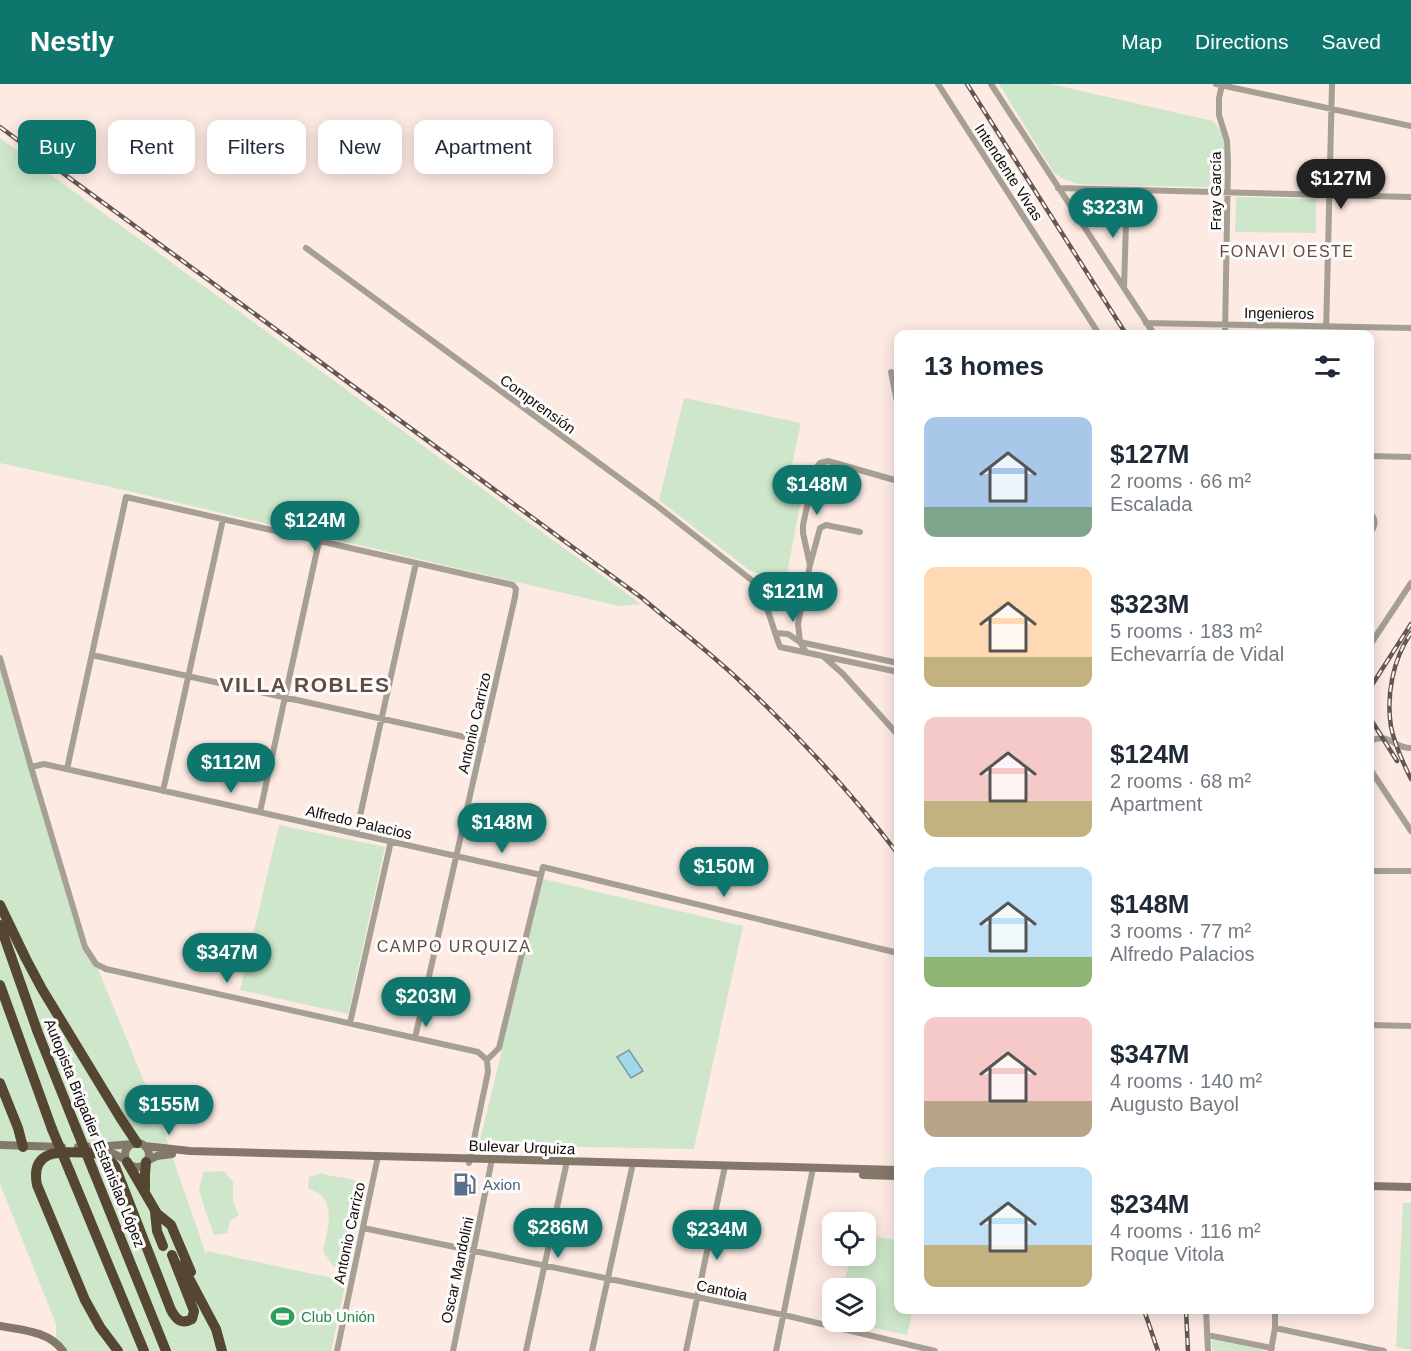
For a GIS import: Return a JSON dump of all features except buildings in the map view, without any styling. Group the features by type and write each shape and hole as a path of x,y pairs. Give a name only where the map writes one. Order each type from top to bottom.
{"highway":[{"path":"0,905 42,989 138,1144"},
{"name":"Autopista Brigadier Estanislao López","path":"0,925 38,1033 166,1351"},
{"path":"0,985 52,1129 144,1351"},
{"path":"0,1083 23,1147"},
{"path":"118,1351 100,1327 85,1300 37,1185 35,1173 37,1165 44,1157 52,1153 95,1153 109,1158 115,1166 171,1310 177,1319 183,1322 192,1319 194,1311 170,1249 166,1227 155,1212 127,1161"},
{"path":"146,1195 144,1184 147,1162"},
{"path":"155,1212 171,1225 202,1300"},
{"path":"170,1249 182,1264 202,1300 216,1329 222,1351"}],"main road":[{"name":"Bulevar Urquiza","path":"0,1145 96,1147 138,1144 190,1151 813,1171 894,1176"},
{"path":"138,1144 149,1153 147,1162 142,1166 131,1166 125,1152 129,1146 138,1144"},
{"name":"Bulevar Urquiza","path":"96,1147 127,1161"},
{"name":"Bulevar Urquiza","path":"147,1162 157,1156 168,1154 377,1158"},
{"name":"Bulevar Urquiza","path":"813,1171 894,1170"},
{"path":"1374,1188 1411,1189"},
{"path":"0,1326 38,1334 56,1342 63,1351"}],"street":[{"name":"Intendente Vivas","path":"938,84 1096,330"},
{"path":"991,84 1151,330"},
{"path":"1326,330 1332,84"},
{"path":"1219,85 1229,85 1411,126"},
{"name":"Fray García","path":"1219,85 1219,115 1227,141 1228,163 1225,330"},
{"path":"1058,188 1411,197"},
{"path":"1124,290 1127,190"},
{"name":"Comprensión","path":"306,248 656,505 754,582 765,589 803,601"},
{"name":"Ingenieros","path":"1146,322 1411,328"},
{"path":"891,372 894,387"},
{"path":"1374,456 1411,457"},
{"path":"810,566 803,525 815,470 820,463 828,461 894,480"},
{"path":"67,769 126,497 416,563 356,834"},
{"path":"163,791 223,519"},
{"path":"806,652 800,642 798,624 820,528 826,525 860,532"},
{"path":"260,812 319,541"},
{"name":"Antonio Carrizo","path":"416,563 513,585 516,589 416,1038"},
{"name":"Comprensión","path":"754,582 763,595 775,633"},
{"path":"1374,639 1411,583"},
{"path":"894,662 800,642 788,634 775,633 780,647 894,671"},
{"path":"92,655 483,741"},
{"path":"822,655 843,674 894,731"},
{"path":"0,658 85,946 96,964 106,969 478,1052 487,1060 488,1072 470,1161"},
{"path":"1374,740 1382,738 1404,748 1411,748"},
{"name":"Alfredo Palacios","path":"31,767 44,764 541,875"},
{"path":"1374,775 1411,831"},
{"path":"350,1023 391,841"},
{"path":"487,1060 499,1048 543,867 894,952"},
{"path":"1374,871 1411,872"},
{"path":"1374,1025 1411,1026"},
{"name":"Antonio Carrizo","path":"337,1351 377,1158"},
{"name":"Oscar Mandolini","path":"453,1351 492,1162"},
{"path":"526,1351 567,1164"},
{"path":"592,1351 632,1166"},
{"path":"686,1351 724,1168"},
{"path":"777,1351 813,1171"},
{"name":"Cantoia","path":"363,1228 784,1315 935,1351"},
{"path":"1206,1314 1208,1351"},
{"path":"1207,1335 1271,1349 1275,1314"},
{"path":"1275,1328 1384,1351"}],"green space":[{"path":"999,84 1051,84 1213,121 1220,130 1225,152 1225,168 1221,186 1077,184 1062,178 1054,173"},
{"path":"0,138 18,151 18,174 50,174 641,604 619,606 0,463"},
{"path":"1236,197 1316,199 1316,233 1235,232"},
{"path":"684,398 801,423 791,469 806,473 785,584 749,570 659,500"},
{"path":"0,658 85,946 96,964 159,1118 208,1260 206,1251 346,1281 331,1351 63,1351 56,1342 56,1324 0,1184"},
{"path":"279,825 385,847 348,1014 240,990"},
{"path":"543,879 743,926 694,1149 479,1145"},
{"path":"224,1171 233,1182 233,1202 239,1215 230,1221 227,1233 214,1235 199,1190 203,1172"},
{"path":"321,1173 360,1183 362,1193 351,1211 354,1226 346,1247 345,1269 333,1266 323,1251 328,1224 327,1205 323,1197 308,1188 309,1177"},
{"path":"1403,1203 1411,1203 1411,1350 1396,1347"},
{"path":"876,1236 894,1240 894,1314 912,1314 907,1335 876,1328 876,1278 846,1278 848,1266 876,1266"},
{"path":"1211,1341 1264,1351 1213,1351"}],"water":[{"path":"629,1050 643,1071 631,1078 617,1057"}],"railway":[{"path":"967,84 1123,330"},
{"path":"0,127 642,598 704,649 761,701 823,764 894,849"},
{"path":"1374,682 1411,624"},
{"path":"1411,633 1395,666 1389,702 1391,727 1411,779"},
{"path":"1374,724 1397,761"},
{"path":"1145,1314 1158,1351"},
{"path":"1186,1314 1188,1351"}],"place":[{"name":"Axion","path":"465,1184"},
{"name":"Club Unión","path":"283,1316"}],"district":[{"name":"FONAVI OESTE","path":"1287,251"},
{"name":"VILLA ROBLES","path":"305,684"},
{"name":"CAMPO URQUIZA","path":"454,946"}]}
